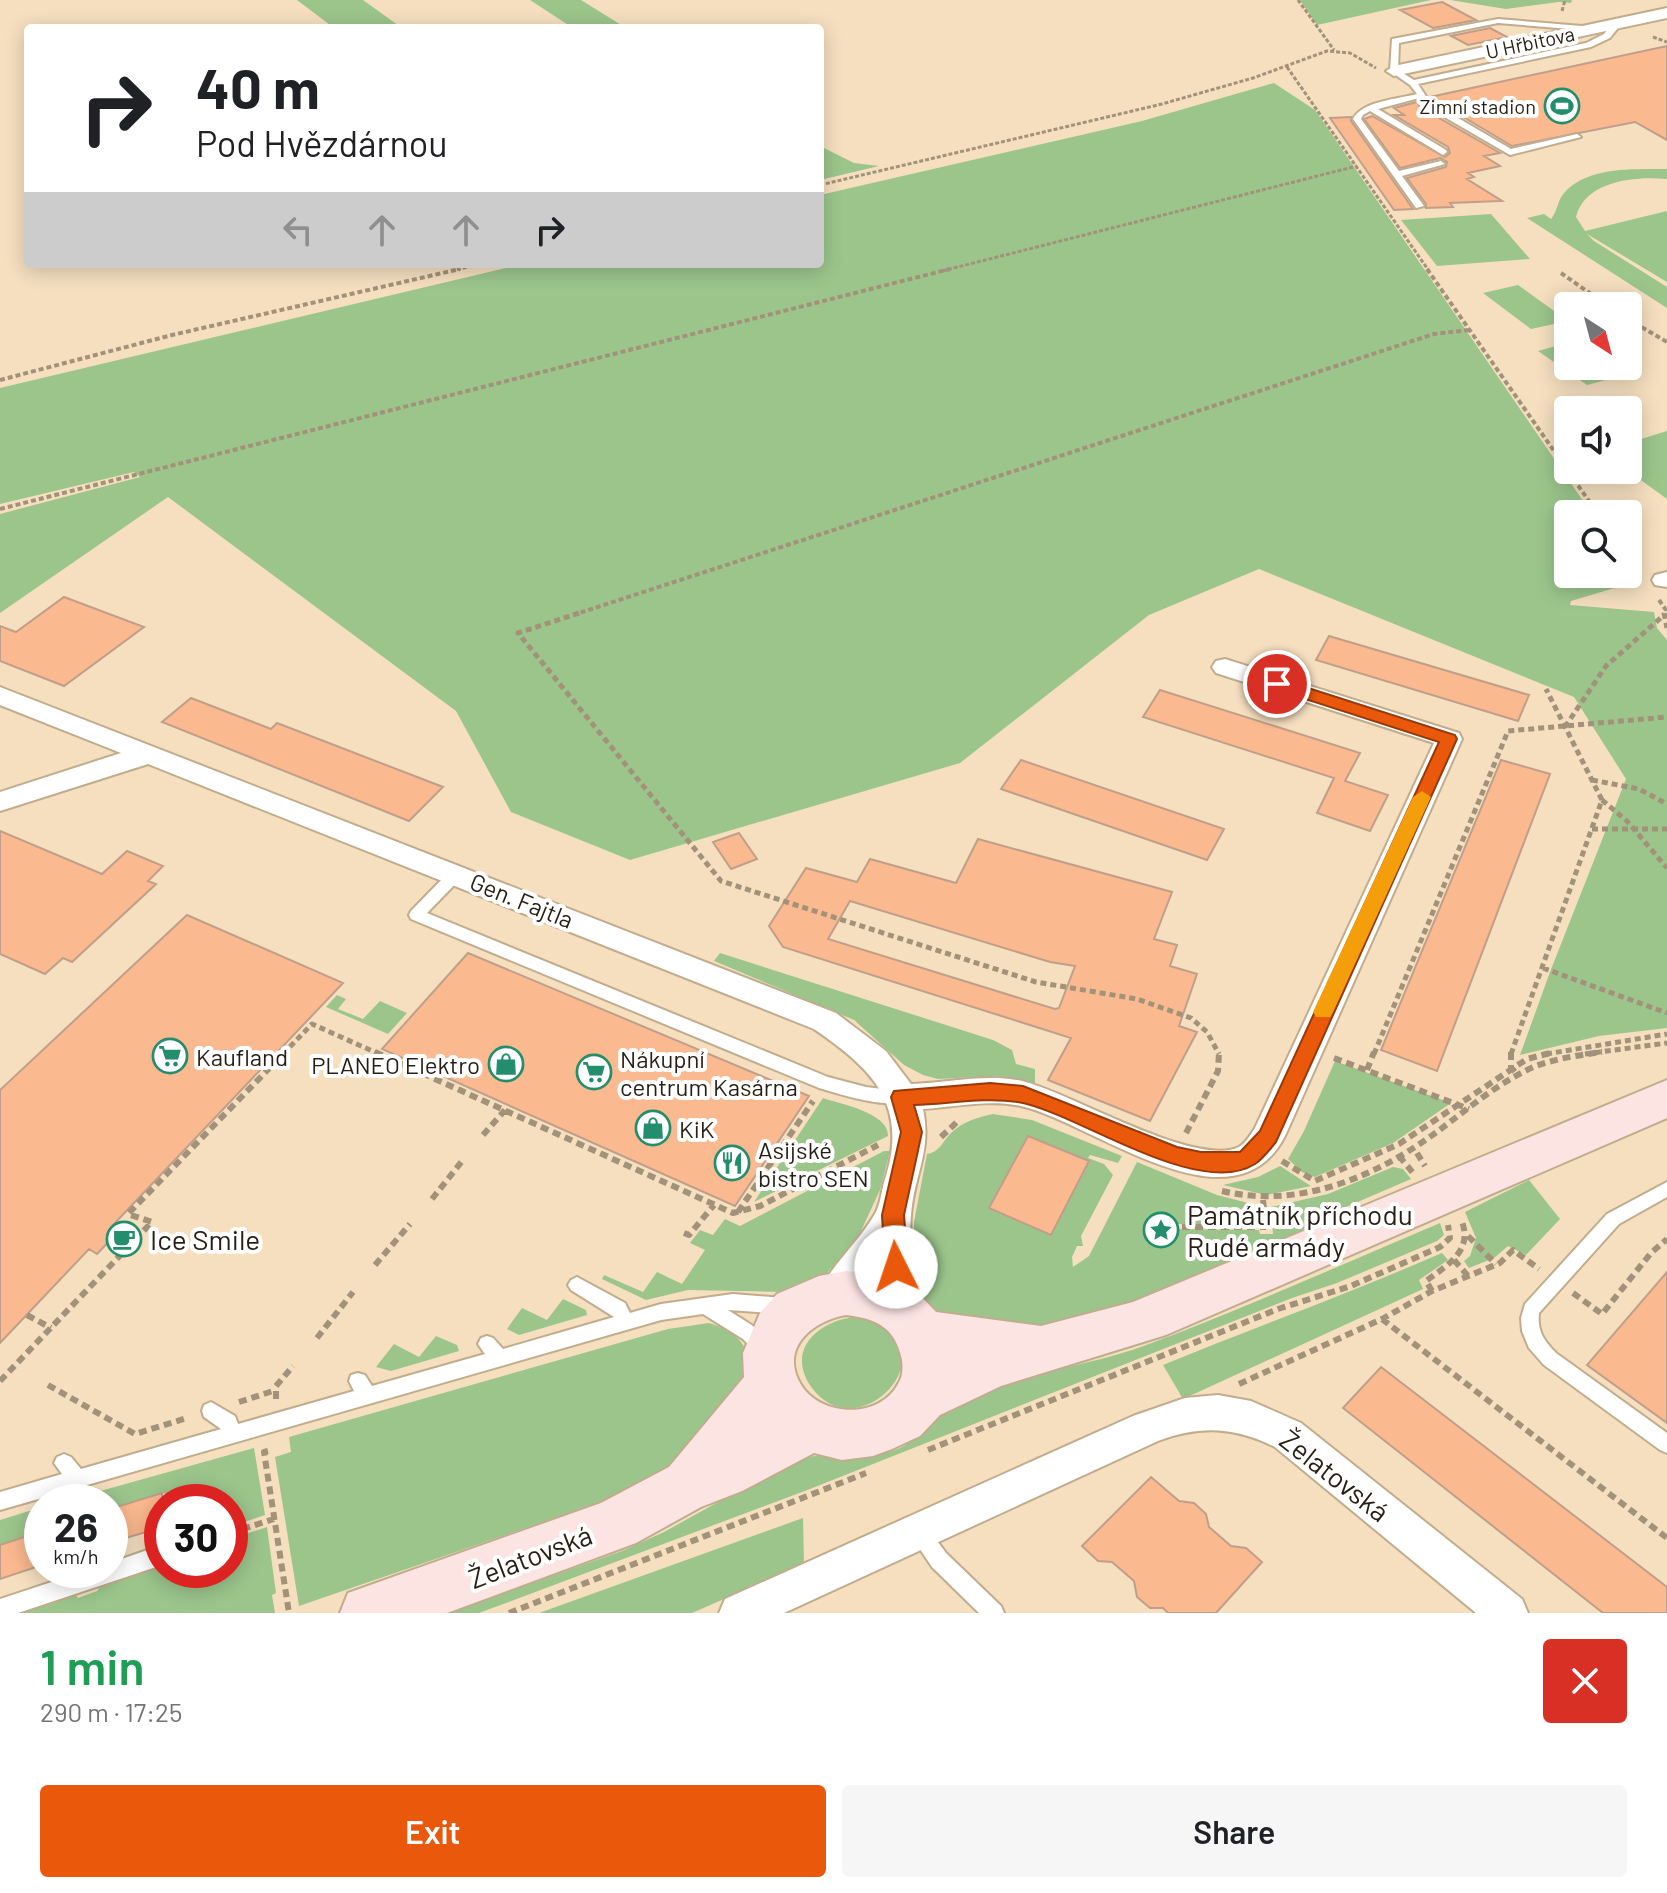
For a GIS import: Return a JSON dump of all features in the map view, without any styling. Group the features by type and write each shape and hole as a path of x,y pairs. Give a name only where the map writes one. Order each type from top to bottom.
{"main road":[{"path":"921,1398 954,1381 1046,1347 1116,1331 1160,1315 1667,1098"},
{"path":"820,1298 871,1294 912,1320 980,1342 1046,1347"},
{"name":"Želatovská","path":"684,1487 752,1410 771,1369 778,1331 794,1311 820,1298"},
{"path":"771,1369 795,1416 836,1435 873,1433 906,1416 929,1382 931,1365 912,1320"},
{"name":"Želatovská","path":"369,1613 604,1529 684,1487 746,1462 813,1426"}],"street":[{"name":"U Hřbitova","path":"1394,71 1659,15"},
{"path":"1659,15 1664,32"},
{"path":"901,1097 960,1096 990,1091 1023,1094 1174,1156 1201,1161 1237,1162 1256,1152 1268,1136 1449,739 1225,667"},
{"name":"Gen. Fajtla","path":"0,695 825,1021 854,1039 880,1064 901,1097 911,1132 893,1215 912,1320"},
{"path":"0,802 151,753"},
{"name":"Gen. Fajtla","path":"820,1298 893,1215"},
{"name":"Želatovská","path":"739,1613 1146,1428 1200,1411 1216,1410 1250,1416 1288,1435 1508,1613"}],"lane":[{"path":"1577,137 1510,152 1425,102 1413,83 1394,71 1395,41 1498,21 1594,29"},
{"path":"1413,83 1588,45 1607,36 1617,24"},
{"path":"1419,206 1357,119 1360,113 1371,108 1422,95"},
{"path":"1371,108 1443,152"},
{"path":"1397,174 1441,164"},
{"path":"456,874 416,915 825,1083 866,1093 901,1097"},
{"path":"1667,1189 1613,1219 1531,1310 1528,1327 1534,1343 1550,1359 1667,1444"},
{"path":"577,1285 619,1309 626,1323"},
{"path":"0,1501 69,1471 232,1435 363,1388 501,1359 661,1312 733,1302 775,1306 820,1298"},
{"path":"707,1307 749,1333 771,1369"},
{"path":"487,1344 501,1359"},
{"path":"211,1411 228,1422 232,1435"},
{"path":"919,1533 939,1560 994,1613"},
{"path":"0,1609 144,1561"}],"path":[{"path":"1298,0 1334,50"},
{"path":"1664,32 1667,37"},
{"path":"824,184 1162,104 1334,50 1355,55 1377,69 1394,71"},
{"path":"1287,67 1588,500"},
{"path":"0,509 1357,166"},
{"path":"0,380 157,338 463,268"},
{"path":"1561,273 1588,292"},
{"path":"1642,327 1667,342"},
{"path":"1174,1156 1218,1071 1219,1052 1207,1032 1191,1018 1137,999 1036,982 721,881 518,633 1434,334 1469,330"},
{"path":"1565,727 1606,666 1667,609"},
{"path":"1663,616 1667,628"},
{"path":"1546,689 1602,800 1634,829 1667,868"},
{"path":"1367,1070 1508,731 1667,717"},
{"path":"1592,780 1639,789 1667,804"},
{"path":"1518,1076 1511,1067 1511,1053 1602,800"},
{"path":"1592,829 1667,829"},
{"path":"1543,968 1667,1013"},
{"path":"0,1381 152,1222 128,1214 312,1024 714,1205 738,1213 760,1206 881,1144 891,1145"},
{"path":"1287,1153 1278,1162 1315,1181 1407,1141 1511,1067 1556,1050 1667,1034"},
{"path":"1217,1189 1263,1200 1311,1193 1399,1156 1518,1076 1540,1065 1667,1043"},
{"path":"1327,1070 1333,1057 1469,1109"},
{"path":"738,1213 817,1094"},
{"path":"483,1135 505,1110"},
{"path":"934,1148 950,1126 970,1115"},
{"path":"1417,1153 1429,1172"},
{"path":"1399,1156 1417,1177"},
{"path":"432,1199 463,1160"},
{"path":"1167,1218 1169,1231 1266,1230 1263,1200"},
{"path":"684,1233 689,1235 714,1205"},
{"path":"1458,1214 1468,1236 1496,1264"},
{"path":"915,1455 1278,1309 1351,1286 1392,1268 1447,1242 1451,1232 1446,1220"},
{"path":"375,1265 410,1224"},
{"path":"1432,1291 1426,1281 1465,1249 1468,1236"},
{"path":"1200,1411 1221,1393 1382,1319 1432,1291 1496,1264 1513,1250 1602,1314 1651,1253 1667,1239"},
{"path":"1454,1260 1468,1276"},
{"path":"317,1338 353,1292"},
{"path":"27,1315 51,1328"},
{"path":"1382,1319 1667,1538"},
{"path":"276,1404 276,1386 293,1366"},
{"path":"48,1385 135,1434 187,1418"},
{"path":"239,1402 276,1390"},
{"path":"273,1449 264,1452 289,1613"},
{"path":"509,1613 871,1471"},
{"path":"248,1527 274,1519"}],"green space":[{"path":"297,0 363,0 396,24 329,24"},
{"path":"530,0 581,0 620,24 567,24"},
{"path":"1300,0 1431,0 1317,25"},
{"path":"1450,0 1572,0 1571,3 1506,9"},
{"path":"1274,83 1315,110 1554,459 1554,484 1571,484 1582,500 1554,500 1554,588 1615,588 1571,601 1570,605 1654,612 1657,628 1667,640 1667,1028 1599,1036 1520,1055 1626,779 1574,697 1259,569 1149,615 960,763 630,860 511,812 456,711 168,497 0,613 0,514 140,477 134,472 0,504 0,388 506,268 824,268 824,194 1142,121"},
{"path":"824,148 854,163 879,166 824,179"},
{"path":"1667,169 1667,179 1626,180 1600,188 1589,195 1576,217 1585,231 1667,211 1667,282 1587,234 1667,287 1667,308 1527,218 1544,214 1551,219 1565,192 1586,177 1613,171"},
{"path":"1491,214 1530,259 1437,266 1401,220"},
{"path":"1518,285 1554,311 1554,324 1531,329 1483,293"},
{"path":"1554,347 1554,362 1538,351"},
{"path":"1580,380 1606,380 1587,385"},
{"path":"1667,431 1667,499 1642,481 1642,439"},
{"path":"720,953 993,1040 1012,1050 1016,1064 1035,1069 1035,1084 994,1076 938,1079 923,1075 904,1065 854,1020 714,961"},
{"path":"337,995 346,999 338,1009 363,1019 380,1001 407,1013 388,1034 326,1007"},
{"path":"1335,1061 1451,1103 1393,1143 1315,1177 1302,1172 1288,1159"},
{"path":"823,1098 873,1115 886,1128 888,1136 754,1202"},
{"path":"993,1114 1032,1120 1122,1156 1118,1163 1090,1155 1088,1158 1104,1164 1113,1175 1081,1236 1083,1246 1077,1246 1072,1257 1073,1267 1089,1256 1137,1162 1217,1195 1252,1204 1257,1210 1258,1224 1171,1224 1170,1217 1164,1217 1168,1236 1175,1236 1174,1229 1259,1230 1260,1234 1273,1234 1271,1207 1328,1194 1393,1167 1403,1169 1411,1179 1346,1207 1279,1242 1103,1314 1028,1329 947,1318 926,1302 921,1292 914,1252 914,1222 927,1154 938,1149 960,1126","holes":["1028,1137 1089,1162 1051,1234 989,1207"]},
{"path":"884,1151 890,1151 880,1190 861,1231 847,1253 824,1276 783,1292 688,1290 646,1300 602,1279 604,1275 643,1292 657,1272 682,1284 705,1250 690,1243 700,1230 713,1235 725,1219 740,1226"},
{"path":"1280,1166 1311,1186 1266,1195 1223,1185 1258,1177"},
{"path":"1529,1180 1560,1219 1526,1255 1508,1246 1494,1258 1469,1268 1464,1261 1470,1256 1476,1238 1465,1212"},
{"path":"1440,1223 1444,1235 1437,1241 1337,1283 1292,1298 810,1489 479,1613 448,1613 622,1551 664,1532 794,1460 870,1455 895,1450 911,1441 944,1410 975,1394 1149,1344"},
{"path":"1442,1253 1448,1260 1419,1280 1423,1289 1183,1399 1163,1365 1373,1282"},
{"path":"563,1299 586,1310 587,1315 519,1335 507,1329 522,1308 547,1320"},
{"path":"855,1317 886,1329 900,1347 901,1367 892,1386 875,1401 854,1408 832,1405 812,1388 802,1362 809,1340 818,1331"},
{"path":"709,1323 726,1329 738,1339 747,1351 753,1368 682,1458 659,1475 613,1498 299,1606 275,1457 291,1452 289,1437 668,1329"},
{"path":"436,1336 457,1345 459,1351 391,1371 376,1367 394,1344 419,1357"},
{"path":"254,1448 265,1515 248,1521 248,1484 144,1484 144,1499 128,1504 128,1484 125,1484"},
{"path":"24,1513 24,1537 0,1545 0,1520"},
{"path":"803,1518 804,1564 692,1613 539,1613"},
{"path":"267,1527 276,1593 272,1595 275,1613 13,1613 74,1592 78,1598 99,1588 128,1588 128,1573 144,1566 144,1588 248,1588 248,1533"}],"building":[{"path":"1442,2 1476,20 1433,28 1400,10"},
{"path":"1490,28 1507,37 1468,45 1451,36"},
{"name":"Zimní stadion","path":"1667,46 1667,140 1635,122 1512,146 1430,97"},
{"path":"1417,102 1420,107 1500,153 1484,156 1500,166 1468,173 1474,177 1467,179 1502,201 1450,203 1453,207 1426,208 1407,178 1446,167 1447,162 1440,158 1400,168 1364,119 1372,116 1445,157 1450,153 1448,147 1394,115 1404,115 1394,108"},
{"path":"1351,117 1413,209 1394,210 1330,118"},
{"path":"64,597 144,627 64,686 0,661 0,626 16,632"},
{"path":"1329,636 1529,695 1518,721 1316,660"},
{"path":"1160,690 1360,753 1345,781 1388,795 1370,831 1317,813 1334,778 1143,717"},
{"path":"191,698 271,729 277,723 443,787 409,821 162,722"},
{"path":"1021,760 1224,829 1207,860 1001,789"},
{"path":"1501,760 1550,774 1437,1071 1381,1050"},
{"path":"0,831 102,874 127,851 163,866 148,881 156,884 72,962 63,958 45,974 0,954"},
{"path":"739,833 757,859 731,869 713,842"},
{"path":"978,839 1172,892 1154,939 1177,945 1170,966 1197,974 1179,1026 1197,1032 1150,1121 1048,1080 1071,1038 783,947 769,926 806,868 857,882 870,859 956,883","holes":["850,901 1050,962 1075,966 1059,1008 1055,1009 828,939"]},
{"path":"187,915 343,983 113,1225 121,1229 97,1254 89,1249 0,1343 0,1090"},
{"name":"Nákupní centrum Kasárna","path":"468,953 809,1096 735,1206 382,1049"},
{"path":"1028,1136 1089,1161 1051,1235 989,1208"},
{"path":"1667,1272 1667,1423 1587,1365"},
{"path":"1381,1367 1667,1587 1667,1613 1603,1613 1343,1408"},
{"path":"1151,1477 1179,1501 1194,1503 1206,1514 1209,1527 1231,1546 1246,1548 1262,1562 1216,1613 1168,1613 1163,1608 1150,1608 1137,1597 1134,1581 1112,1562 1098,1561 1082,1546"},
{"path":"144,1499 144,1533 128,1537 128,1503"},
{"path":"24,1537 24,1571 0,1579 0,1545"}],"slow traffic":[{"path":"1323,1012 1422,797"}],"place":[{"name":"Zimní stadion","path":"1562,106"},
{"name":"Kaufland","path":"170,1056"},
{"name":"PLANEO Elektro","path":"506,1064"},
{"name":"Nákupní centrum Kasárna","path":"594,1072"},
{"name":"KiK","path":"653,1128"},
{"name":"Asijské bistro SEN","path":"732,1163"},
{"name":"Památník příchodu Rudé armády","path":"1161,1230"},
{"name":"Ice Smile","path":"124,1239"}],"route":[{"path":"896,1267 893,1215 909,1155 911,1132 901,1097 960,1096 990,1091 1023,1094 1174,1156 1219,1163 1248,1158 1268,1136 1449,739 1277,684"}]}
